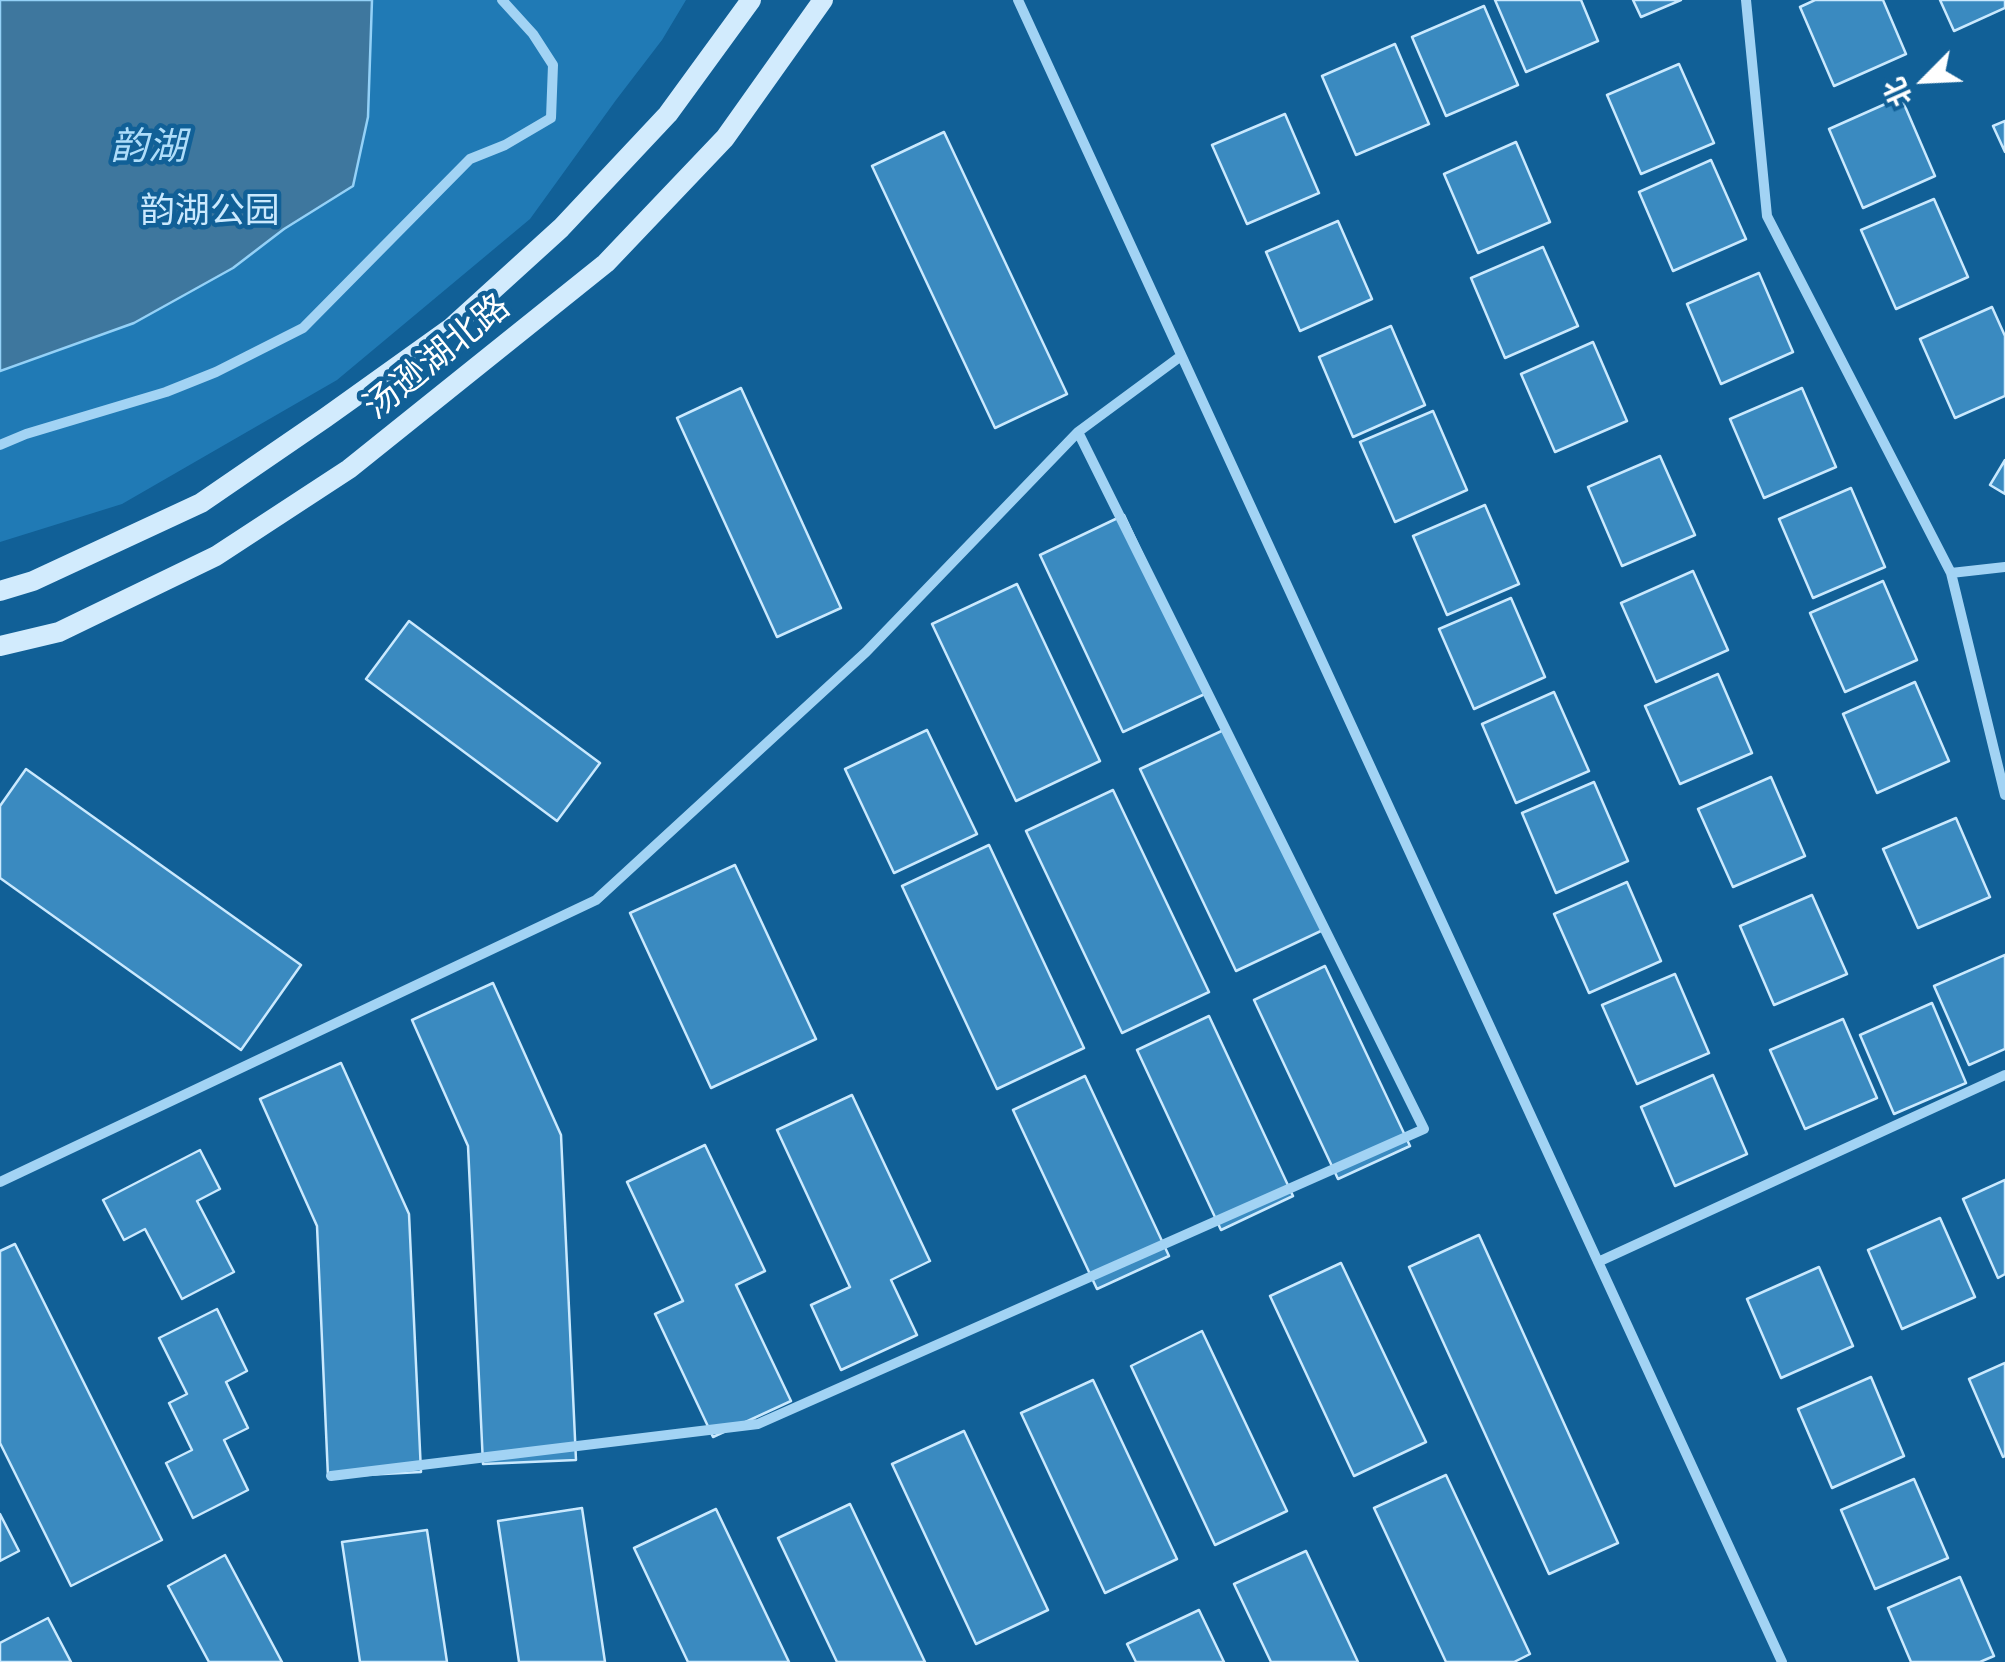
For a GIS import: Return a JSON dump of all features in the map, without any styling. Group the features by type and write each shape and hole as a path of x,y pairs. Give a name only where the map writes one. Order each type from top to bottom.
{"street":[{"path":"0,446 166,392 216,372 303,328 470,160 506,145 550,118 553,65 502,0"},
{"name":"汤逊湖北路","path":"0,591 32,582 202,503 450,328 561,228 668,114 750,0"},
{"name":"汤逊湖北路","path":"0,646 58,632 216,556 349,470 606,263 725,138 824,0"},
{"path":"1018,0 1782,1662"},
{"path":"1746,0 1768,216 1950,573 2005,795"},
{"path":"0,1182 596,900 866,652 1078,432 1182,356"},
{"path":"331,1476 758,1424 1424,1129 1078,432"},
{"path":"1950,573 2005,567"},
{"path":"1598,1262 2005,1076"}],"green space":[{"name":"韵湖公园","path":"0,0 686,0 662,40 530,219 337,380 122,504 0,542"}],"water":[{"name":"韵湖","path":"0,0 372,0 368,117 353,186 284,229 233,268 134,323 0,371"}],"building":[{"path":"1495,0 1581,0 1598,41 1526,72"},
{"path":"1633,0 1681,0 1641,17"},
{"path":"1815,0 1883,0 1906,54 1834,86 1800,7"},
{"path":"1940,0 2005,0 2005,8 1954,31"},
{"path":"1484,6 1518,85 1446,116 1412,37"},
{"path":"1395,44 1429,124 1356,155 1322,76"},
{"path":"1679,64 1714,143 1641,174 1607,95"},
{"path":"1901,97 1935,176 1863,208 1829,129"},
{"path":"1285,114 1319,193 1247,224 1212,145"},
{"path":"2005,121 2005,152 1993,126"},
{"path":"944,132 1067,394 995,428 872,166"},
{"path":"1516,142 1550,222 1478,253 1444,174"},
{"path":"1711,160 1746,239 1673,271 1639,192"},
{"path":"1934,199 1968,277 1896,309 1861,230"},
{"path":"1338,221 1372,299 1300,331 1266,252"},
{"path":"1543,247 1578,326 1505,358 1471,278"},
{"path":"1759,273 1793,352 1721,384 1687,304"},
{"path":"1992,307 2005,336 2005,396 1955,418 1920,339"},
{"path":"1391,326 1425,405 1353,437 1319,357"},
{"path":"1593,342 1627,421 1555,452 1521,374"},
{"path":"741,388 841,608 777,637 677,418"},
{"path":"1802,388 1836,467 1764,498 1730,419"},
{"path":"1433,411 1467,490 1395,522 1360,442"},
{"path":"1660,456 1695,535 1622,566 1588,487"},
{"path":"2005,460 2005,494 1990,485"},
{"path":"1851,488 1885,567 1813,598 1779,519"},
{"path":"1485,505 1519,584 1447,615 1413,536"},
{"path":"1124,515 1207,693 1123,732 1040,555"},
{"path":"1693,571 1728,650 1656,682 1621,603"},
{"path":"1883,581 1917,660 1845,692 1810,613"},
{"path":"1017,584 1100,761 1016,801 932,624"},
{"path":"1511,598 1545,677 1474,709 1439,629"},
{"path":"409,621 600,763 557,821 366,679"},
{"path":"1718,674 1752,753 1680,784 1645,706"},
{"path":"1915,682 1949,761 1877,793 1843,714"},
{"path":"1554,692 1589,771 1516,803 1482,724"},
{"path":"1228,728 1323,930 1236,971 1140,769"},
{"path":"927,730 977,834 894,873 845,769"},
{"path":"26,769 301,965 241,1050 0,878 0,806"},
{"path":"1771,777 1805,856 1733,887 1698,809"},
{"path":"1594,782 1628,861 1556,893 1522,813"},
{"path":"1113,790 1209,992 1122,1033 1026,831"},
{"path":"1956,818 1990,897 1918,928 1883,849"},
{"path":"989,845 1084,1048 997,1089 902,886"},
{"path":"735,865 816,1039 711,1088 630,913"},
{"path":"1627,882 1661,961 1589,993 1554,914"},
{"path":"1812,895 1847,974 1774,1005 1740,926"},
{"path":"2005,955 2005,1049 1969,1065 1934,986"},
{"path":"1325,966 1410,1146 1338,1179 1254,1000"},
{"path":"1675,974 1709,1053 1637,1084 1602,1005"},
{"path":"493,983 561,1135 576,1460 483,1464 468,1146 412,1020"},
{"path":"1932,1003 1966,1083 1894,1114 1860,1035"},
{"path":"1209,1016 1293,1196 1221,1230 1137,1050"},
{"path":"1843,1019 1877,1098 1805,1129 1770,1050"},
{"path":"341,1063 409,1214 421,1472 328,1477 317,1226 260,1099"},
{"path":"1713,1075 1747,1154 1675,1186 1641,1107"},
{"path":"1085,1076 1169,1256 1097,1289 1013,1110"},
{"path":"852,1095 930,1261 891,1280 917,1335 841,1370 811,1305 850,1287 777,1130"},
{"path":"705,1145 765,1271 736,1285 791,1401 713,1437 655,1314 683,1301 627,1182"},
{"path":"200,1150 220,1189 197,1201 234,1272 182,1299 145,1229 124,1240 103,1200"},
{"path":"2005,1180 2005,1274 1998,1278 1963,1199"},
{"path":"1940,1218 1975,1297 1902,1329 1868,1250"},
{"path":"1479,1235 1618,1543 1549,1574 1409,1267"},
{"path":"15,1244 162,1540 71,1586 0,1443 0,1251"},
{"path":"1341,1263 1426,1442 1354,1476 1270,1296"},
{"path":"1819,1267 1853,1346 1781,1378 1747,1299"},
{"path":"217,1309 247,1371 226,1382 248,1428 224,1440 248,1490 193,1518 166,1463 192,1450 169,1403 187,1394 159,1338"},
{"path":"1202,1331 1287,1511 1215,1545 1131,1366"},
{"path":"2005,1363 2005,1456 2003,1457 1969,1379"},
{"path":"1871,1377 1904,1456 1832,1488 1798,1409"},
{"path":"1093,1380 1177,1559 1105,1593 1021,1413"},
{"path":"964,1431 1048,1610 976,1644 892,1464"},
{"path":"1446,1475 1530,1654 1514,1662 1446,1662 1374,1508"},
{"path":"1914,1479 1948,1558 1875,1589 1841,1510"},
{"path":"850,1504 925,1662 837,1662 778,1538"},
{"path":"582,1508 605,1662 519,1662 498,1521"},
{"path":"716,1509 789,1662 688,1662 634,1548"},
{"path":"0,1514 19,1551 0,1561"},
{"path":"427,1530 447,1662 360,1662 342,1542"},
{"path":"1306,1551 1358,1662 1271,1662 1234,1584"},
{"path":"225,1555 282,1662 209,1662 168,1586"},
{"path":"1960,1577 1994,1656 1980,1662 1911,1662 1888,1608"},
{"path":"1199,1610 1224,1662 1136,1662 1127,1644"},
{"path":"48,1618 71,1662 0,1662 0,1643"}]}
